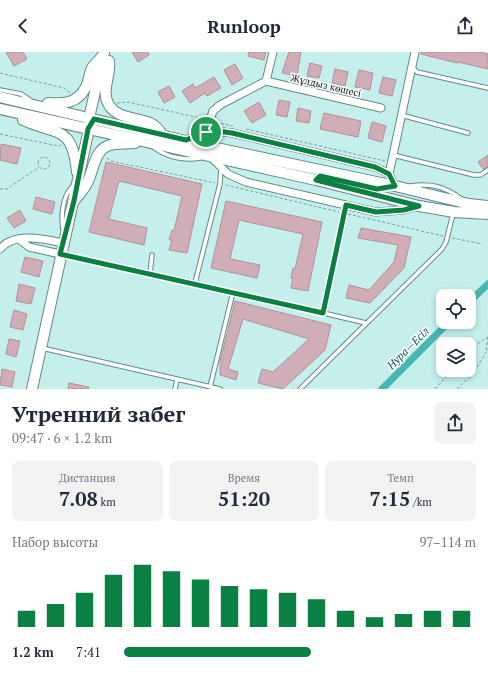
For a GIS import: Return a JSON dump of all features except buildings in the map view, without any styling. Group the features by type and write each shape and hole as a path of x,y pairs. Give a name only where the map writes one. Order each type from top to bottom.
{"street":[{"path":"206,132 213,111 266,82 273,52"},
{"path":"389,174 415,52"},
{"path":"34,104 60,104 72,102 78,98 86,87 92,67 107,55"},
{"path":"32,389 60,254 74,201 88,129 92,119 107,55"},
{"path":"107,55 110,69 106,91 107,101 112,109 123,116 150,123 163,136"},
{"name":"Жұлдыз көшесі","path":"266,82 381,108"},
{"path":"0,96 163,136 469,204 488,206"},
{"path":"0,109 316,180 419,206 454,212 488,214"},
{"path":"0,115 13,112 27,121 65,135 74,150 77,181"},
{"path":"186,140 206,132 218,131 232,133 375,167 389,174 397,187"},
{"path":"74,201 83,191 98,154 101,151 109,146 148,143"},
{"path":"209,157 232,157 287,169 292,168 294,165"},
{"path":"209,157 228,174 246,182 376,212 404,210 419,206"},
{"path":"316,180 320,176 377,189 397,187"},
{"path":"0,249 6,243 30,237 64,240"},
{"path":"20,240 30,247 60,254"},
{"path":"26,389 27,384 35,375"}],"lane":[{"path":"412,67 417,72 488,88"},
{"path":"0,90 21,94 34,104"},
{"path":"401,115 468,133"},
{"path":"393,155 474,176 480,175 488,170"},
{"path":"195,283 220,184 221,168"},
{"path":"64,240 62,217 68,191 77,181"},
{"path":"323,313 346,205"},
{"path":"300,389 442,249 448,237 454,212"},
{"path":"60,254 195,283 366,323"},
{"path":"150,274 152,254"},
{"path":"210,387 233,292"},
{"path":"41,348 220,389"},
{"path":"175,389 177,380"}],"path":[{"path":"0,74 64,88 78,98"},
{"path":"0,134 58,146 69,141"},
{"path":"101,151 111,161 220,184 482,244"},
{"path":"0,189 7,189 39,167 47,169 50,166 50,160 41,159 38,163 39,167"},
{"path":"476,345 488,337"},
{"path":"457,389 473,374 487,350 488,337"},
{"path":"435,389 446,377"}],"waterway":[{"name":"Нура—Есіл","path":"476,295 488,284"},
{"name":"Нура—Есіл","path":"382,389 442,329"}],"route":[{"path":"94,119 163,136 186,140 206,132 218,131 232,133 375,167 389,174 395,186 377,189 324,176 320,176 316,180 419,206 404,210 376,212 346,205 323,313 195,283 60,254 74,201 88,129 94,119"}]}
